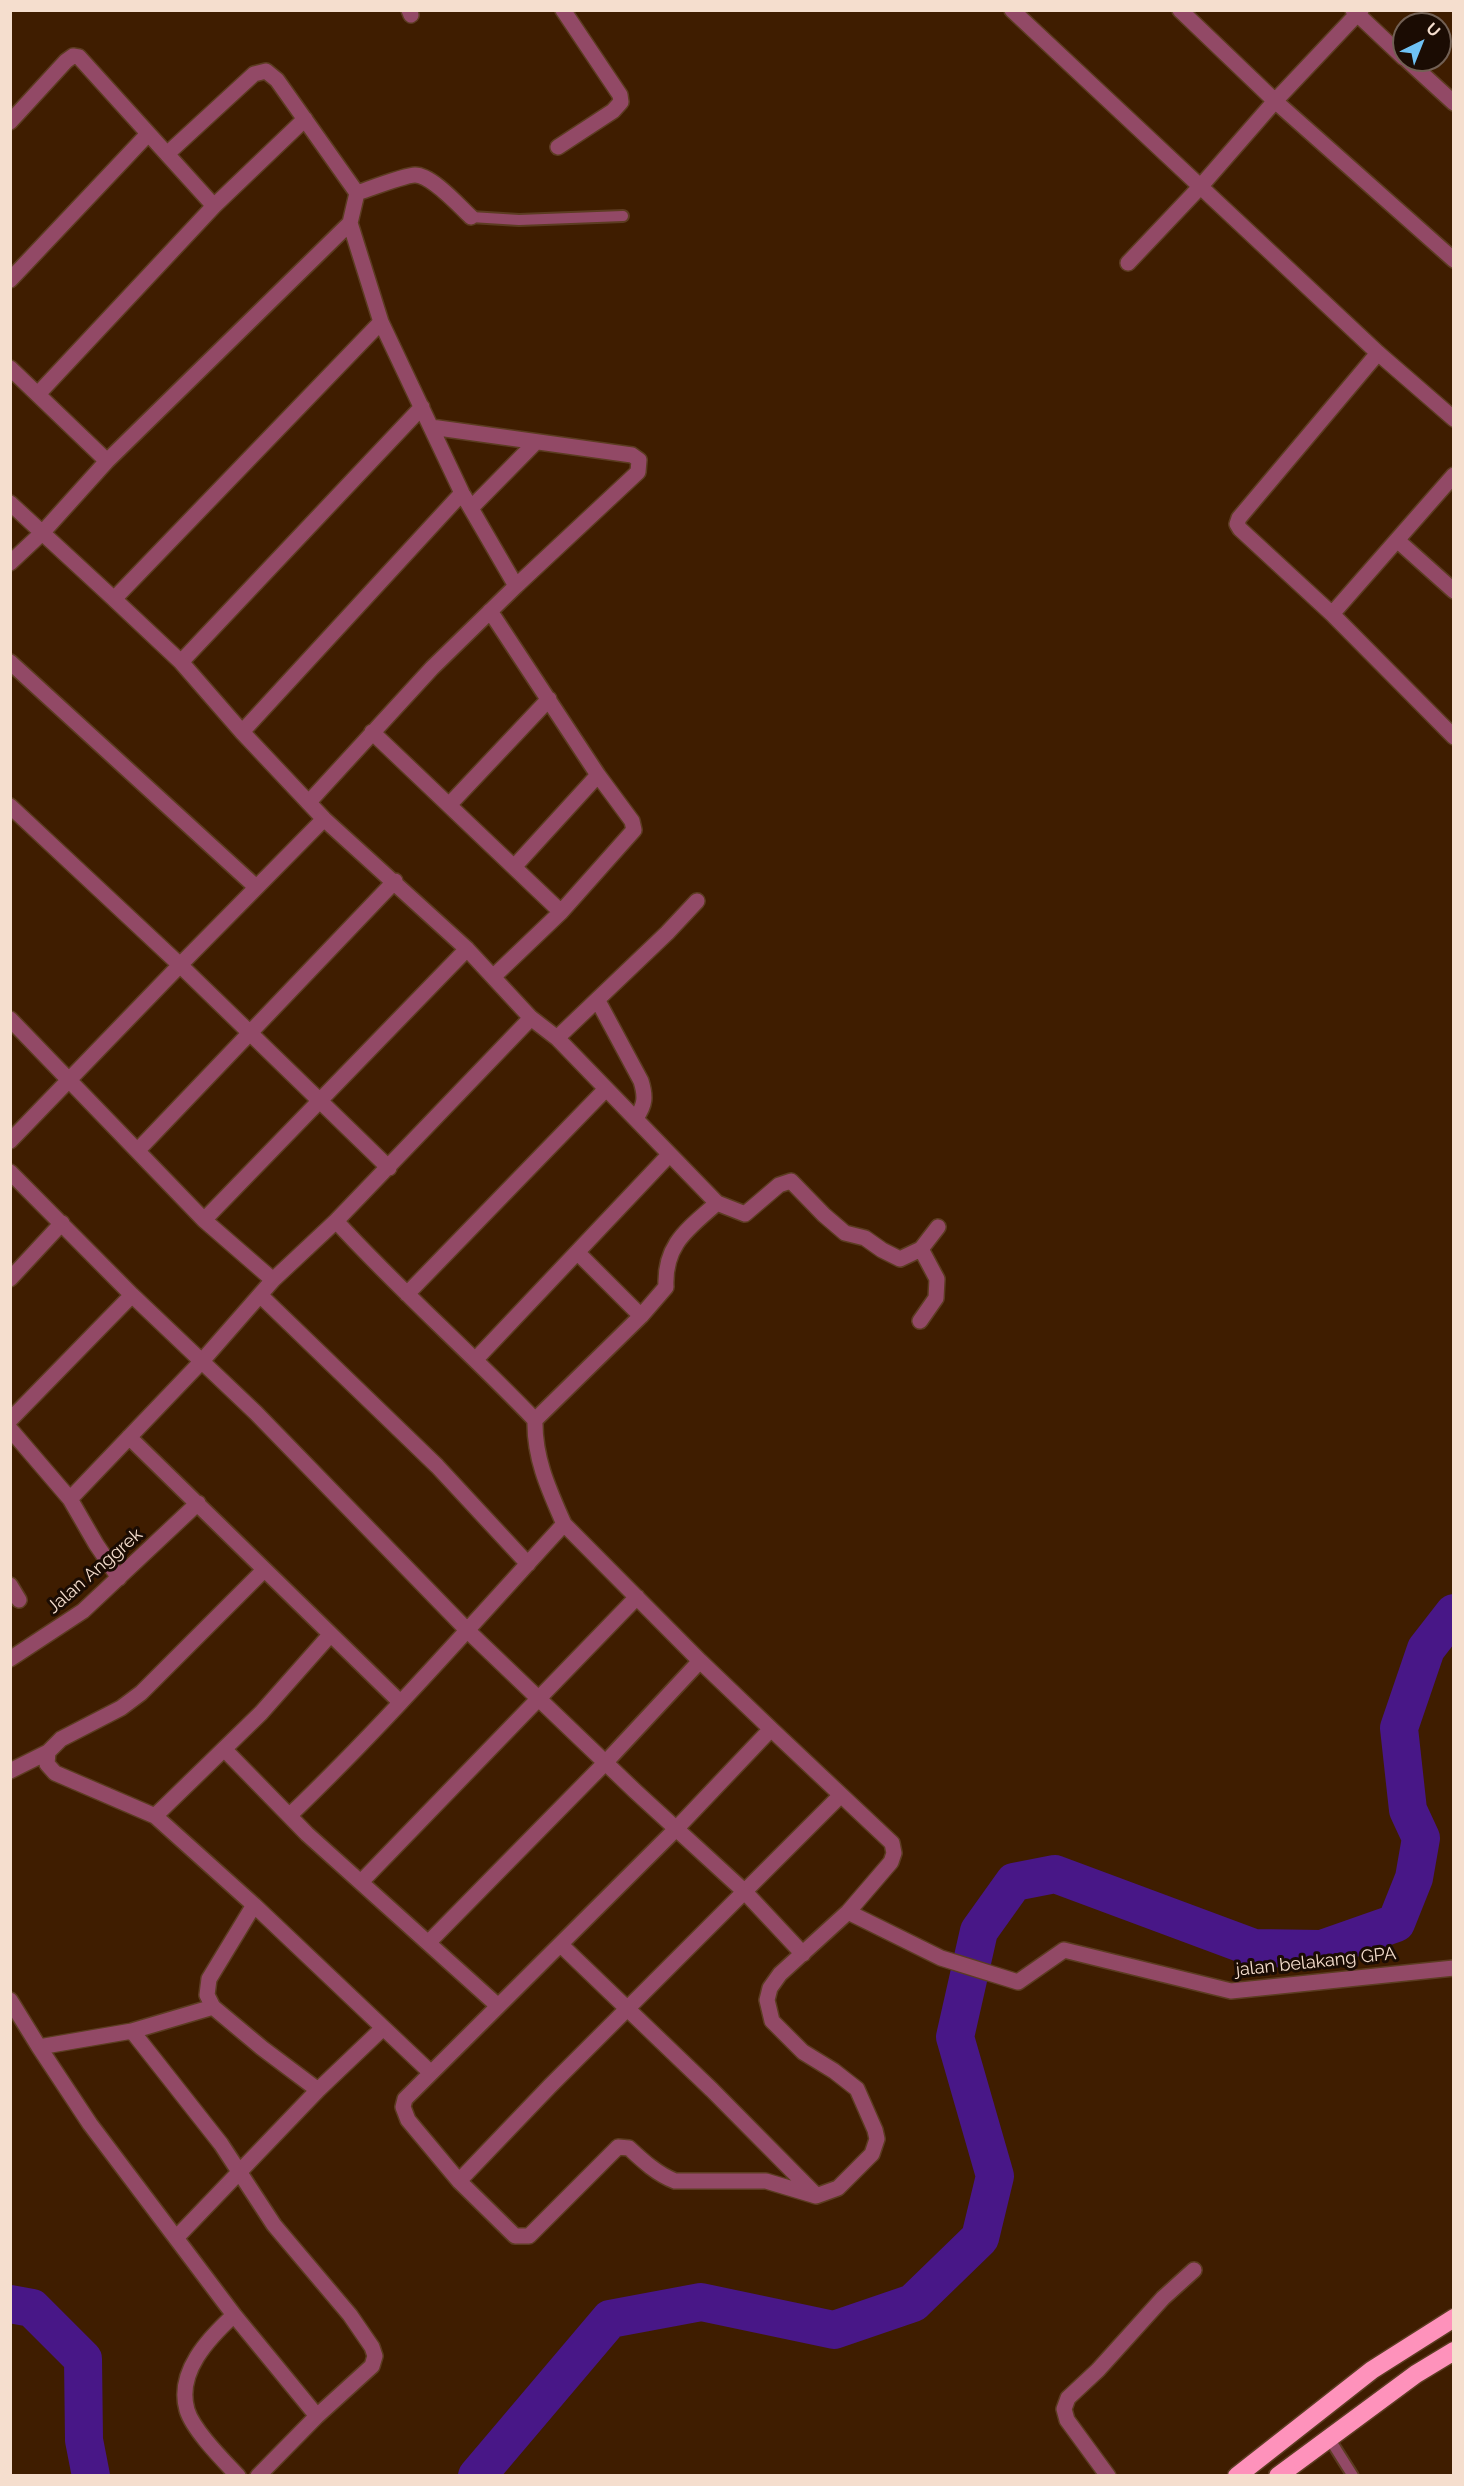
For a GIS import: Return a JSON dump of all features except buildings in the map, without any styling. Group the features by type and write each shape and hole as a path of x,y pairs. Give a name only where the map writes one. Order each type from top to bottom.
{"highway":[{"path":"1237,2475 1372,2370 1454,2318"},
{"path":"1278,2475 1416,2374 1454,2351"}],"street":[{"path":"558,147 613,111 621,102 620,95 563,10"},
{"path":"1012,10 1378,353 1454,419"},
{"path":"1180,10 1275,101 1454,260"},
{"path":"1128,263 1200,187 1357,12 1392,46"},
{"path":"10,122 73,56 83,60 214,206"},
{"path":"167,154 254,74 266,71 277,80 357,193 350,223 381,322 462,493 516,586"},
{"path":"1419,72 1454,103"},
{"path":"38,394 214,206 305,119"},
{"path":"10,280 148,134"},
{"path":"357,193 415,175 425,177 471,218"},
{"path":"10,563 43,532 107,461 350,223"},
{"path":"114,599 381,322"},
{"path":"1378,353 1239,518 1237,524 1332,614 1454,737"},
{"path":"10,368 107,461"},
{"path":"181,662 422,407"},
{"path":"309,802 372,732 490,611 638,472 641,463 637,457 632,455 431,427"},
{"path":"471,508 535,443"},
{"path":"1332,614 1454,475"},
{"path":"242,732 462,493"},
{"path":"10,503 181,662 242,732 324,819 395,881 467,949 531,1018 557,1038 717,1203 745,1214 779,1185 791,1181 824,1215 849,1235 865,1238 900,1259 921,1249 938,1227"},
{"path":"1397,540 1454,591"},
{"path":"490,611 598,775 632,821 634,830 561,912 494,976"},
{"path":"10,662 256,887"},
{"path":"448,805 549,699"},
{"path":"372,732 561,912"},
{"path":"514,867 598,775"},
{"path":"10,806 180,965 318,1102 389,1168"},
{"path":"10,1141 324,819"},
{"path":"138,1150 395,881"},
{"path":"557,1038 598,1001 697,901"},
{"path":"204,1220 467,949"},
{"path":"598,1001 641,1081 645,1094 644,1107 636,1118"},
{"path":"70,1499 202,1361 273,1280 389,1168 531,1018"},
{"path":"10,1019 204,1220 273,1280"},
{"path":"407,1294 605,1090"},
{"path":"476,1359 669,1155"},
{"path":"10,1172 132,1295 202,1361 468,1631 675,1830 744,1891 802,1954"},
{"path":"534,1420 641,1316 666,1287 665,1272 670,1252 679,1239 717,1203"},
{"path":"336,1221 407,1294 476,1359 534,1420 534,1436 541,1469 564,1524 700,1661 892,1843 894,1853 891,1862 848,1912 780,1974 770,1988 766,2000 772,2021 803,2052 834,2071 857,2089 867,2110 876,2139 872,2154 850,2177 838,2188 816,2196 766,2181 675,2181 665,2177 629,2148 618,2147 529,2236 515,2236 507,2231 459,2181 408,2120 403,2108 405,2099 675,1830 771,1729"},
{"path":"10,1279 62,1223"},
{"path":"920,1321 936,1298 937,1278 921,1249"},
{"path":"578,1253 641,1316"},
{"path":"10,1420 132,1295"},
{"path":"260,1295 437,1466 528,1564"},
{"path":"10,1429 70,1499 119,1578"},
{"path":"129,1437 400,1702"},
{"name":"Jalan Anggrek","path":"10,1659 83,1611 198,1503"},
{"path":"290,1815 319,1789 468,1631 564,1524"},
{"path":"10,1771 48,1752 61,1739 121,1708 141,1692 264,1569"},
{"path":"10,1585 19,1600"},
{"path":"361,1882 637,1597"},
{"path":"155,1816 261,1713 330,1635"},
{"path":"429,1942 605,1763 700,1661"},
{"path":"224,1749 307,1834 497,2005"},
{"path":"48,1752 47,1764 55,1773 155,1816 254,1905 430,2072"},
{"path":"459,2181 840,1796"},
{"path":"254,1905 209,1979 207,1995 213,2007 318,2090"},
{"name":"jalan belakang GPA","path":"848,1912 941,1958 1018,1982 1064,1950 1231,1991 1454,1968"},
{"path":"561,1945 628,2008 816,2196"},
{"path":"10,2000 90,2124 234,2315 317,2416"},
{"path":"39,2047 132,2031 213,2007"},
{"path":"176,2238 239,2170 383,2028"},
{"path":"132,2031 221,2144 274,2225 350,2315 372,2347 375,2356 372,2366 317,2416 258,2475"},
{"path":"1108,2475 1067,2420 1064,2409 1068,2398 1098,2370 1163,2298 1194,2270"},
{"path":"234,2315 205,2344 191,2369 185,2394 187,2411 210,2446 238,2475"}],"lane":[{"path":"471,218 519,220 623,216"},
{"path":"1329,2438 1353,2475"}],"waterway":[{"path":"477,2476 610,2319 701,2302 834,2330 913,2303 980,2238 995,2176 955,2037 979,1931 1014,1882 1055,1874 1254,1948 1322,1949 1396,1923 1414,1878 1421,1838 1408,1810 1399,1728 1426,1649 1454,1613"},
{"path":"10,2304 32,2308 83,2359 84,2440 91,2476"}]}
